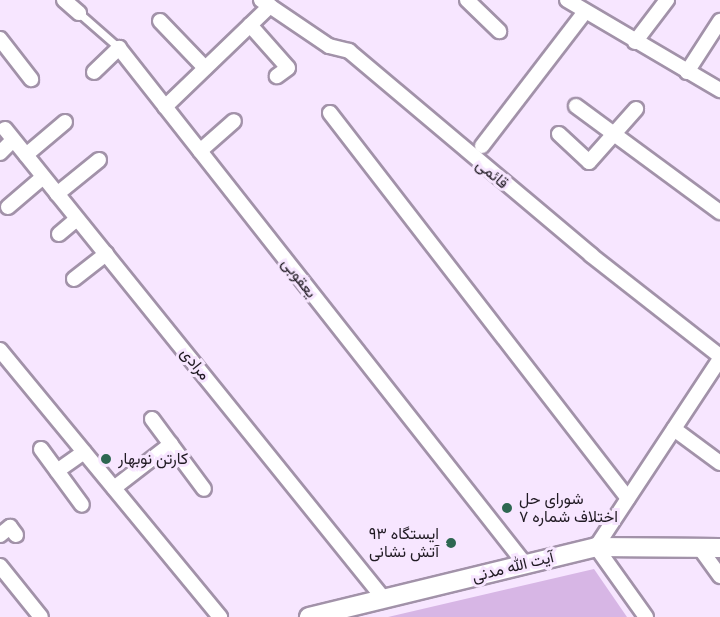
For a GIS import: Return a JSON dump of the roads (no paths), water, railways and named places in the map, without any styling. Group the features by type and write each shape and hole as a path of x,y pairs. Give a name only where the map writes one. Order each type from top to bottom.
{"main road":[{"name":"آیت الله مدنی","path":"309,617 596,547 720,548"}],"street":[{"name":"یعقوبی","path":"64,0 79,13"},
{"path":"467,0 499,31"},
{"path":"635,42 667,0"},
{"path":"165,106 249,25 266,3"},
{"name":"قائمی","path":"266,3 329,46 349,51 591,255 720,357"},
{"path":"482,146 577,4 635,42 720,90"},
{"path":"160,21 205,68"},
{"path":"687,72 720,21"},
{"path":"249,25 288,68 277,76"},
{"path":"0,39 31,79"},
{"name":"یعقوبی","path":"119,48 525,564"},
{"path":"94,72 119,48"},
{"path":"0,63 11,53"},
{"path":"576,106 720,212"},
{"path":"559,134 589,162 636,109"},
{"path":"330,113 628,498"},
{"path":"200,151 234,121"},
{"path":"26,155 65,122"},
{"name":"مرادی","path":"0,153 9,135 384,598"},
{"path":"57,194 99,160"},
{"path":"8,207 43,177"},
{"path":"59,234 77,219"},
{"path":"74,279 106,254"},
{"path":"0,350 220,617"},
{"path":"646,617 596,547 720,357"},
{"path":"152,419 204,489"},
{"path":"674,429 720,463"},
{"path":"114,488 171,444"},
{"path":"41,449 82,505"},
{"path":"57,471 84,452"},
{"path":"0,535 10,527 16,535"},
{"path":"699,547 720,576"},
{"path":"0,566 41,617"}],"lane":[{"name":"یعقوبی","path":"79,13 119,48"}],"place":[{"name":"کارتن نوبهار","path":"106,459"},
{"name":"شورای حل اختلاف شماره ۷","path":"507,508"},
{"name":"ایستگاه ۹۳ آتش نشانی","path":"451,543"}]}
